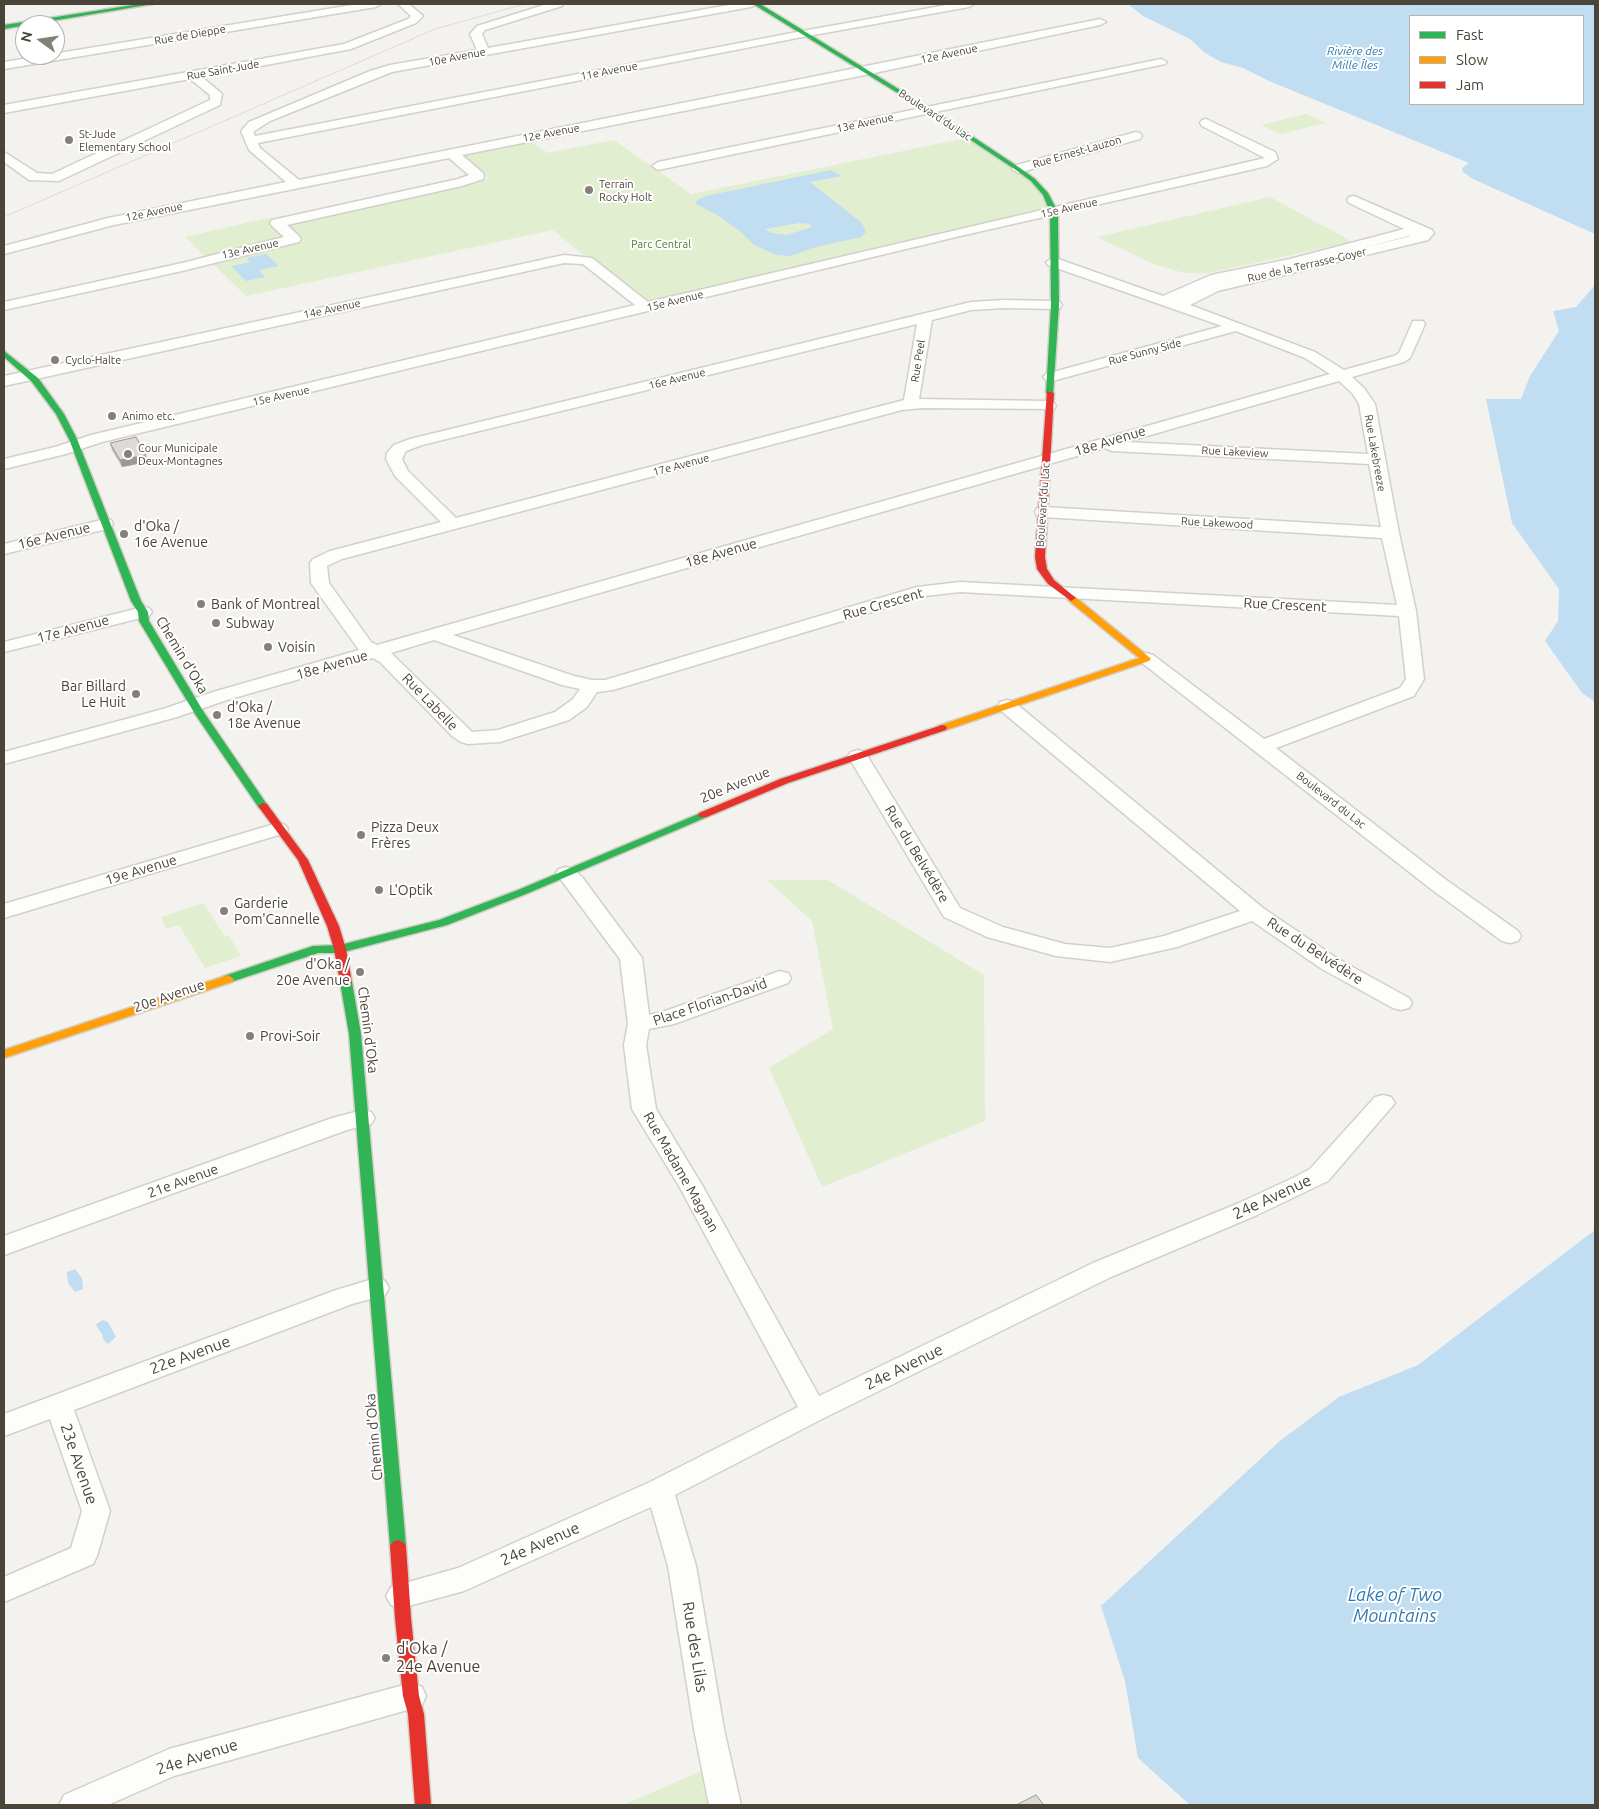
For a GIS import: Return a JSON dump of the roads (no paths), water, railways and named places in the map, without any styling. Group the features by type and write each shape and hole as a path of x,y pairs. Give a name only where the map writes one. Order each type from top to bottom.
{"street":[{"path":"4,27 150,4"},
{"name":"Rue de Dieppe","path":"4,66 376,4"},
{"name":"Rue Saint-Jude","path":"4,109 347,47 412,21 417,16 403,4"},
{"path":"484,52 476,31 558,4"},
{"name":"10e Avenue","path":"250,142 247,131 260,121 374,74 484,52 751,4"},
{"name":"Boulevard du Lac","path":"756,4 929,110 1018,169 1033,180 1046,194 1053,211 1055,305 1040,557 1042,569 1051,582 1146,660 1262,747 1438,884 1510,936"},
{"name":"11e Avenue","path":"250,142 803,34 968,4"},
{"name":"12e Avenue","path":"4,250 114,221 295,183 865,71 1100,22"},
{"name":"13e Avenue","path":"658,166 1161,62"},
{"path":"4,156 34,178 54,178 216,102 216,94 194,75"},
{"name":"15e Avenue","path":"4,464 60,451 97,438 1267,162 1272,159 1271,156 1206,123"},
{"name":"Rue Ernest-Lauzon","path":"1018,169 1136,136"},
{"path":"250,142 256,150 295,183"},
{"name":"13e Avenue","path":"4,306 182,267 294,239 277,222 462,182 478,176 450,152"},
{"path":"1354,200 1417,230"},
{"name":"Rue de la Terrasse-Goyer","path":"1417,230 1427,233 1423,236 1325,262 1237,281 1171,303 1189,289 1216,278 1291,263 1417,230"},
{"name":"14e Avenue","path":"4,381 564,259 580,259 590,263 647,308"},
{"name":"Rue Lakebreeze","path":"1053,262 1237,326 1310,355 1340,374 1359,391 1366,404 1390,533 1407,611 1415,680 1407,692 1262,747"},
{"name":"Rue de la Terrasse-Goyer","path":"1136,291 1189,289"},
{"name":"16e Avenue","path":"452,524 401,473 394,459 395,453 400,448 416,442 925,318 986,305 1055,305"},
{"name":"Rue Peel","path":"911,404 925,318"},
{"name":"18e Avenue","path":"4,758 152,718 194,704 436,634 1340,374 1399,359 1405,355 1418,324"},
{"name":"Rue Sunny Side","path":"1051,377 1237,326"},
{"name":"Chemin d'Oka","path":"4,353 30,376 53,404 76,446 136,601 143,612 144,621 194,704 278,829 302,860 333,926 340,949 352,1013 363,1118 401,1596 410,1696 416,1714 422,1805"},
{"name":"17e Avenue","path":"320,563 336,554 911,404 1048,406"},
{"name":"Rue Lakeview","path":"1095,445 1376,459"},
{"name":"Rue Lakewood","path":"1043,512 1390,533"},
{"name":"16e Avenue","path":"4,549 105,524"},
{"name":"Rue Labelle","path":"320,563 318,572 320,583 365,646 387,658 459,732 468,738 500,736 562,716 580,703 592,686"},
{"name":"Rue Crescent","path":"436,634 569,680 592,686 606,686 922,591 960,587 1407,611"},
{"name":"17e Avenue","path":"4,648 143,612"},
{"name":"20e Avenue","path":"4,1054 317,949 340,949 443,923 505,900 755,793 858,756 1146,660"},
{"name":"Rue du Belvédère","path":"1007,706 1255,913 1330,964 1401,1003"},
{"name":"Rue du Belvédère","path":"858,756 952,912 995,932 1064,951 1110,955 1169,942 1255,913"},
{"name":"19e Avenue","path":"4,911 278,829"},
{"name":"Rue Madame Magnan","path":"566,873 575,882 631,958 639,1024 636,1045 644,1109 690,1184 814,1411"},
{"name":"20e Avenue","path":"322,962 340,949"},
{"name":"Place Florian-David","path":"639,1024 666,1019 780,978"},
{"name":"24e Avenue","path":"401,1596 464,1578 660,1490 814,1411 1102,1270 1248,1209 1319,1175 1383,1103"},
{"name":"21e Avenue","path":"4,1246 336,1126 363,1118"},
{"name":"22e Avenue","path":"4,1425 345,1297 376,1288"},
{"name":"23e Avenue","path":"4,1590 84,1556 96,1511 58,1404"},
{"name":"Rue des Lilas","path":"660,1490 682,1566 709,1729 725,1805"},
{"name":"24e Avenue","path":"76,1805 169,1763 410,1696"}],"water":[{"name":"Rivière des Mille Îles","path":"1128,4 1595,4 1595,234 1473,179 1463,172 1462,168 1469,163 1269,81 1243,68 1221,62 1205,53 1190,39 1143,16"},
{"path":"831,170 842,176 810,182 862,223 866,232 861,237 812,248 791,256 777,255 754,245 740,231 719,216 696,204 697,200 706,196","holes":["799,223 810,224 812,227 787,235 772,233 765,229"]},
{"path":"266,254 279,266 259,270 265,277 246,281 231,266 250,262 247,258"},
{"path":"1595,285 1595,702 1582,693 1545,641 1558,621 1559,589 1512,523 1486,399 1521,399 1530,376 1559,331 1553,311 1576,307"},
{"name":"Lake of Two Mountains","path":"1595,1230 1595,1805 1190,1805 1138,1758 1125,1681 1101,1606 1281,1440 1339,1397 1418,1365"},
{"path":"75,1269 82,1278 83,1289 75,1292 68,1283 67,1272"},
{"path":"103,1320 108,1322 116,1337 108,1344 103,1339 96,1324"}],"tram line":[{"path":"4,217 435,29 525,4"}],"place":[{"name":"St-Jude Elementary School","path":"69,140"},
{"name":"Terrain Rocky Holt","path":"589,190"},
{"name":"Cyclo-Halte","path":"55,360"},
{"name":"Animo etc.","path":"112,416"},
{"name":"Cour Municipale Deux-Montagnes","path":"128,454"},
{"name":"d'Oka / 16e Avenue","path":"124,534"},
{"name":"Bank of Montreal","path":"201,604"},
{"name":"Subway","path":"216,623"},
{"name":"Voisin","path":"268,647"},
{"name":"Bar Billard Le Huit","path":"136,694"},
{"name":"d'Oka / 18e Avenue","path":"217,715"},
{"name":"Pizza Deux Frères","path":"361,835"},
{"name":"L'Optik","path":"379,890"},
{"name":"Garderie Pom'Cannelle","path":"224,911"},
{"name":"d'Oka / 20e Avenue","path":"360,972"},
{"name":"Provi-Soir","path":"250,1036"},
{"name":"d'Oka / 24e Avenue","path":"386,1658"}],"park label":[{"name":"Parc Central","path":"661,244"}]}
